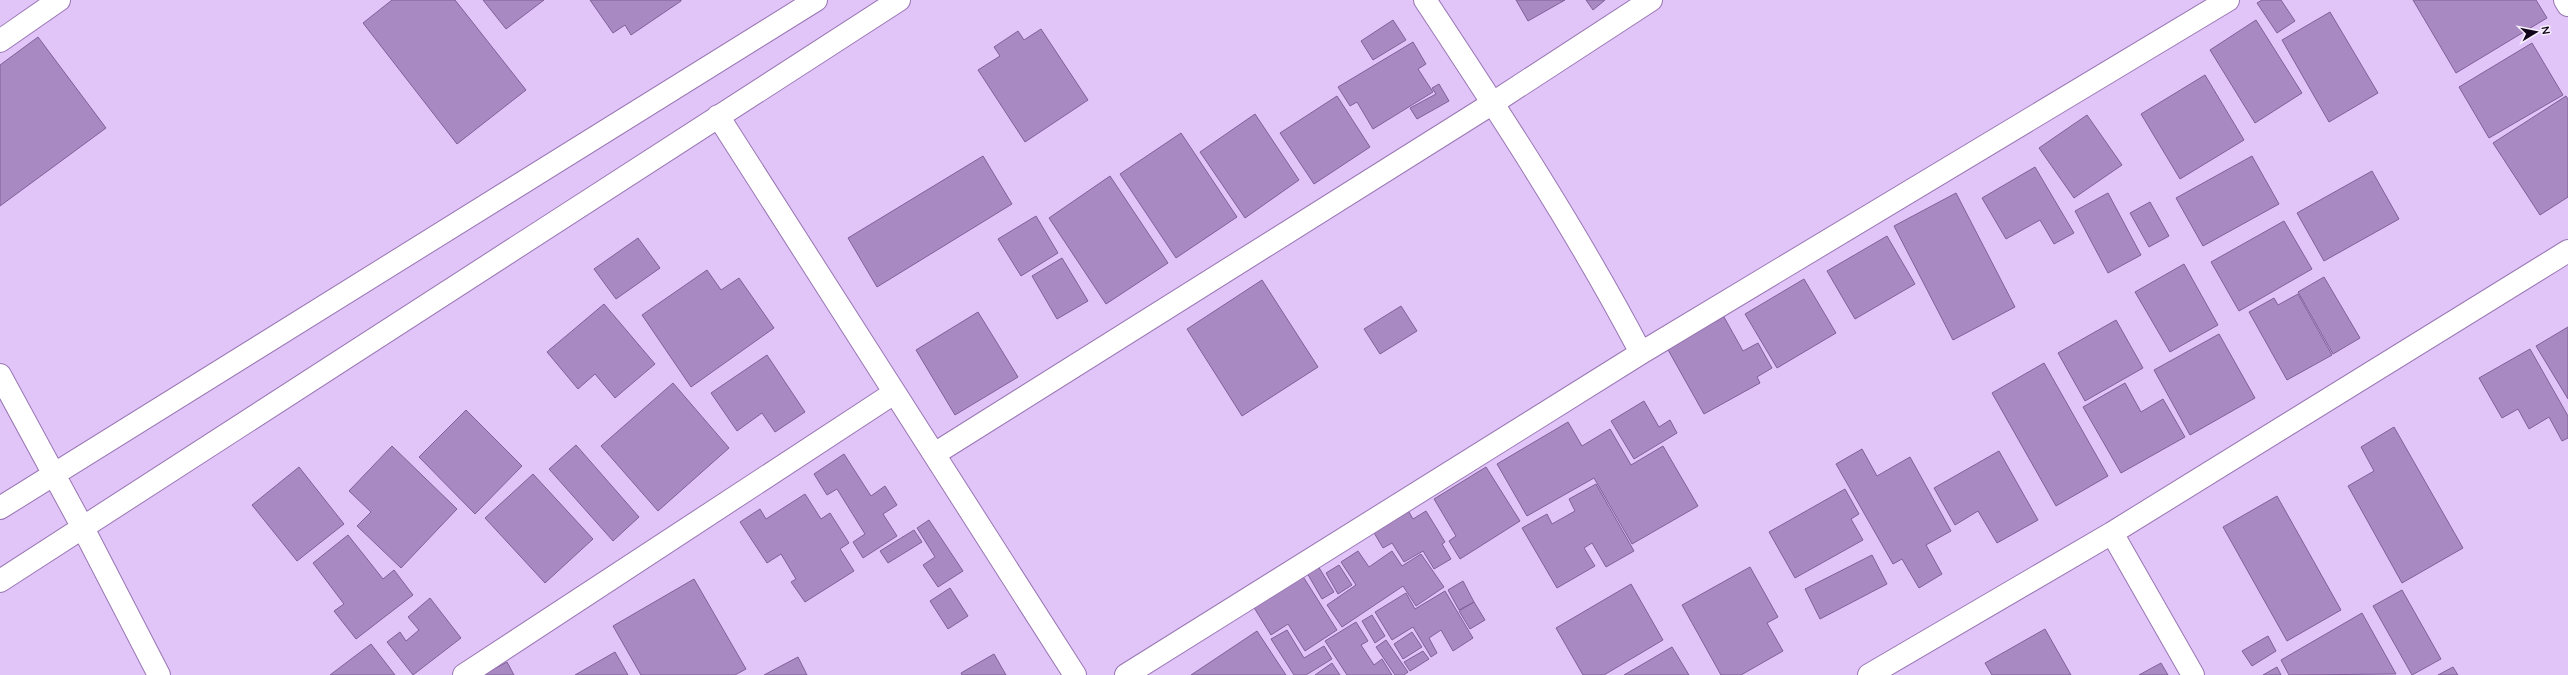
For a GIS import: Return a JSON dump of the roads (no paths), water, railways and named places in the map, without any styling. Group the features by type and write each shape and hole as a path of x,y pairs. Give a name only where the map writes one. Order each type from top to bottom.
{"street":[{"path":"0,41 60,0"},
{"path":"0,508 816,0"},
{"path":"0,581 899,0"},
{"path":"1425,0 1493,103 1606,286 1641,353"},
{"path":"936,453 1493,103 1651,0"},
{"path":"1126,675 1641,353 2228,0"},
{"path":"2565,0 2568,5"},
{"path":"718,116 894,393 936,453 1075,675"},
{"path":"1869,675 2112,533 2568,251"},
{"path":"0,375 84,528 159,675"},
{"path":"464,675 894,393"},
{"path":"2112,533 2192,675"}]}
